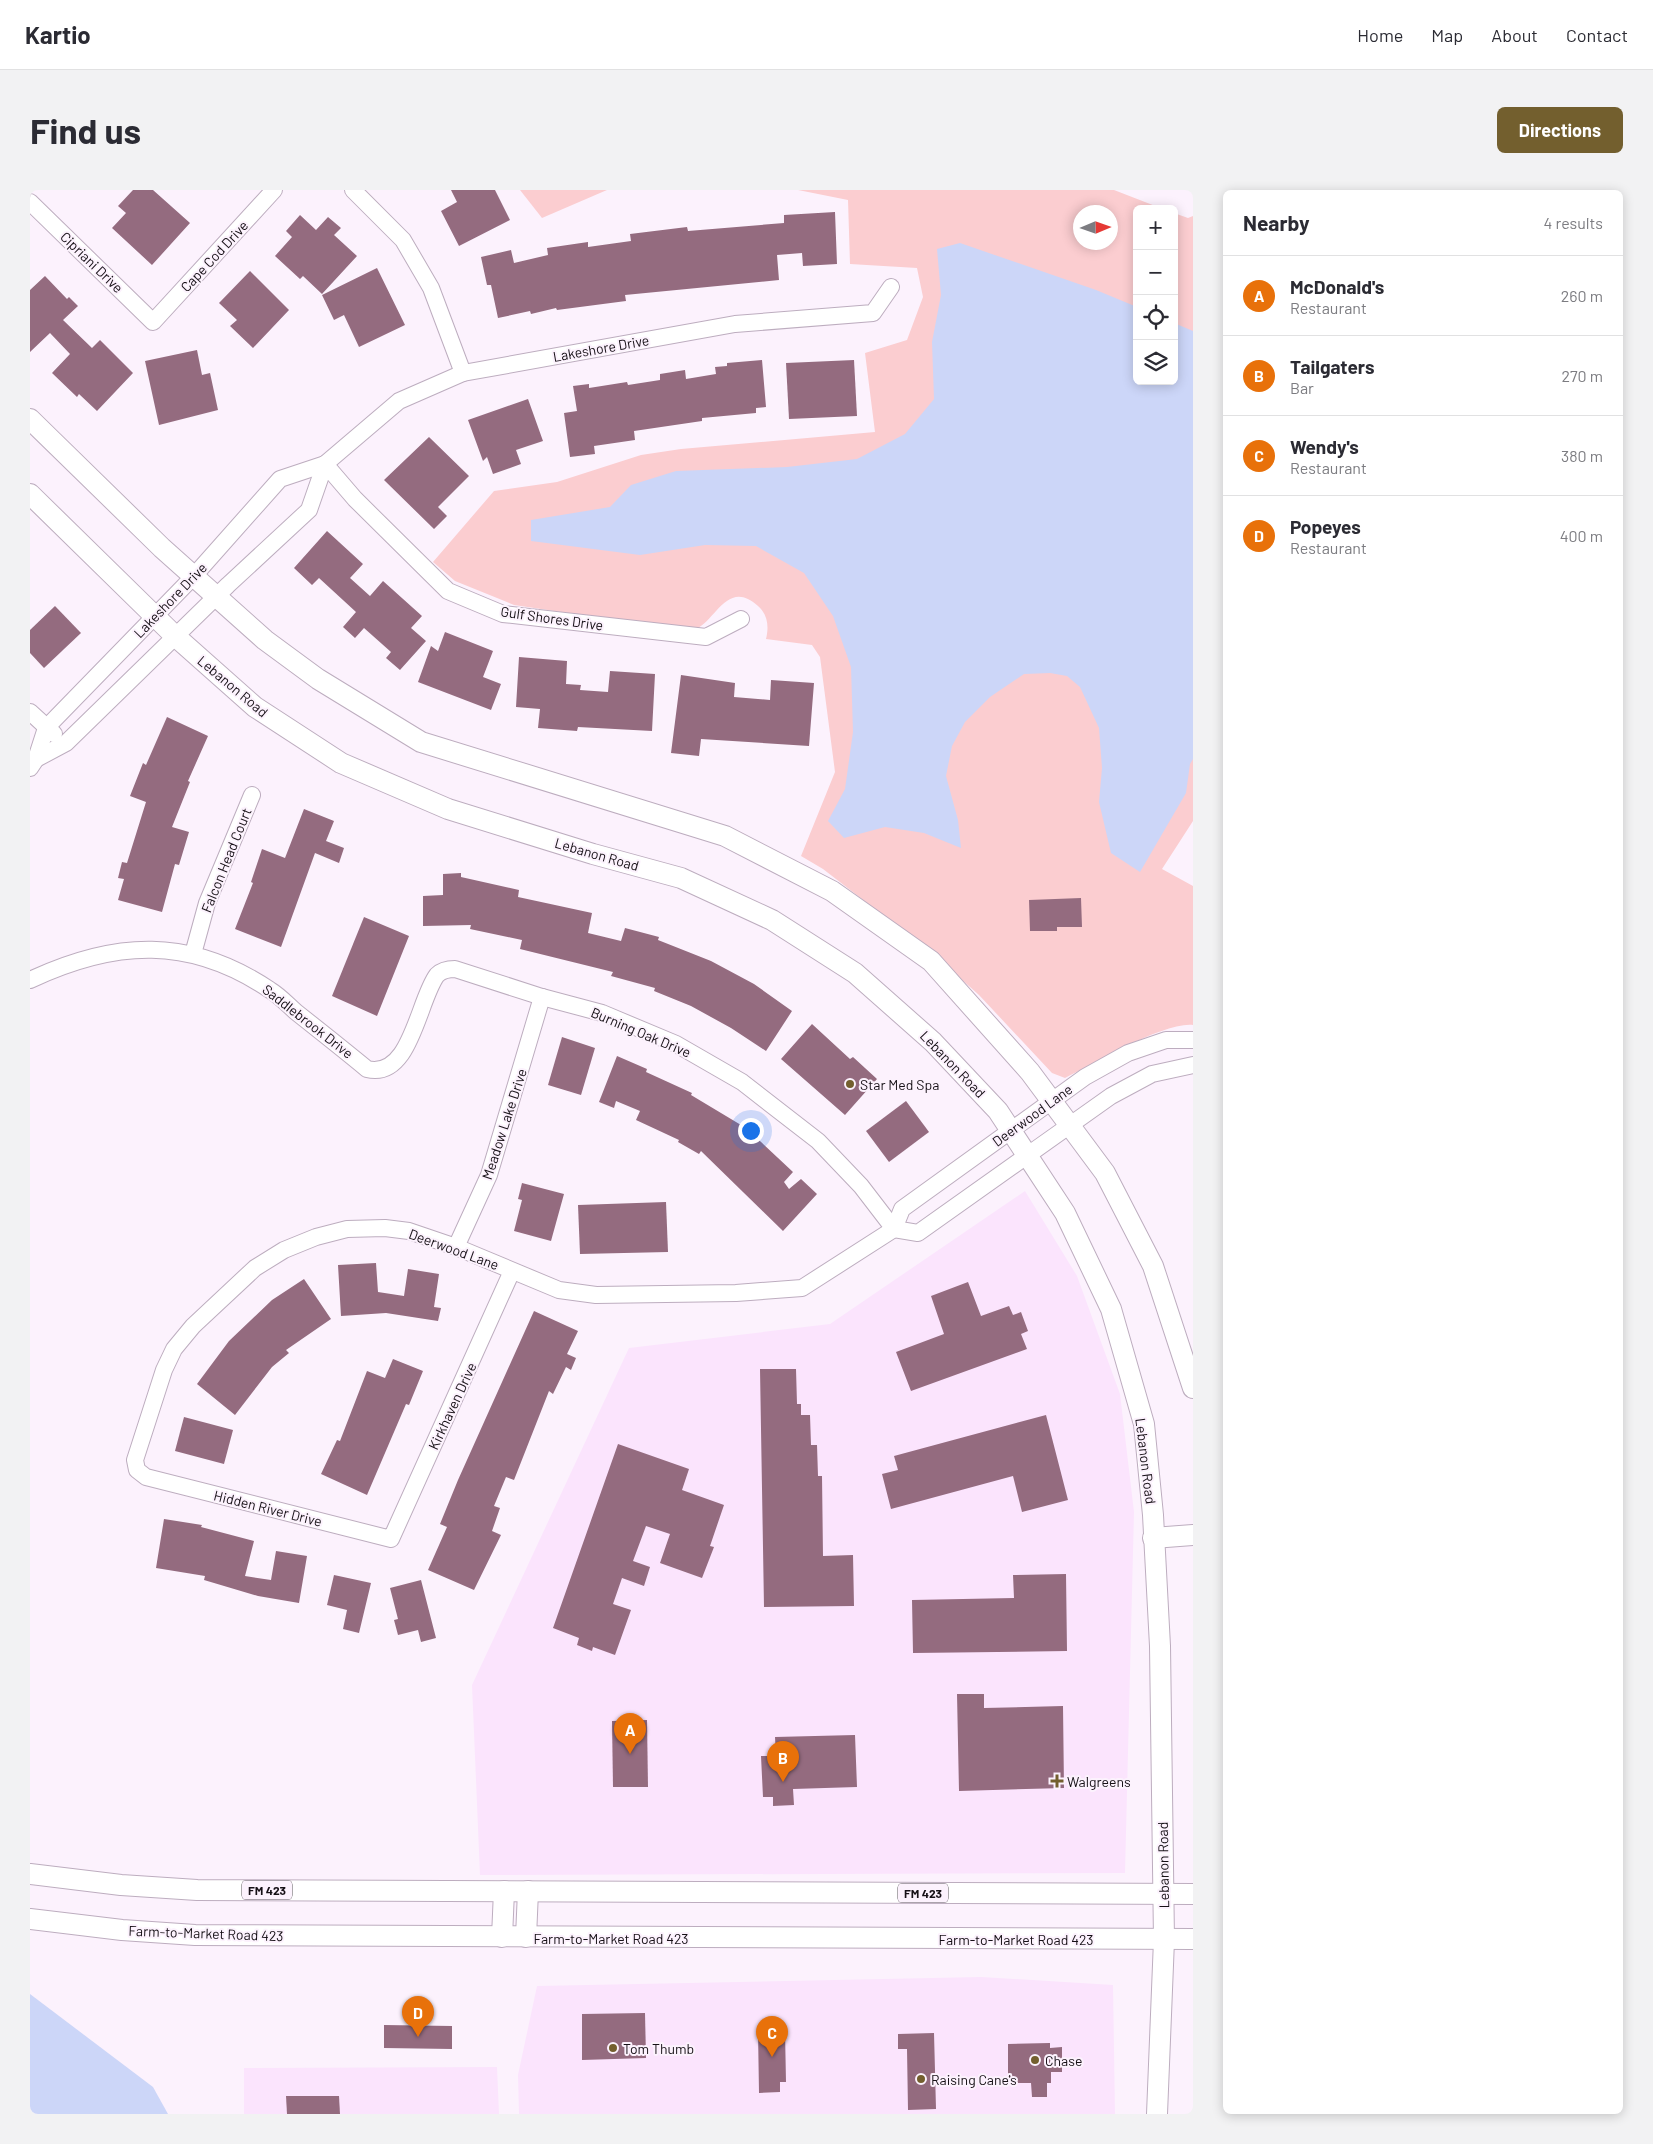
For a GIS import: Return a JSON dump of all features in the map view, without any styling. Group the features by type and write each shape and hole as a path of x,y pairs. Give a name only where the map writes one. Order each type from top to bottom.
{"main road":[{"path":"30,419 193,577 265,640 318,679 421,742 725,836 832,892 931,960 1030,1072 1105,1173 1153,1266 1193,1388"},
{"name":"Lebanon Road","path":"30,494 175,636 255,707 341,763 448,809 593,854 681,878 772,920 854,973 934,1042 998,1111 1065,1213 1112,1309 1144,1424 1154,1538 1160,1646 1164,1940 1157,2114"},
{"path":"1154,1538 1193,1535"},
{"name":"FM 423","path":"30,1874 121,1885 196,1890 1193,1894"},
{"path":"502,1937 504,1891"},
{"path":"526,1937 528,1891"},
{"name":"Farm-to-Market Road 423","path":"30,1920 122,1930 195,1935 1193,1939"}],"street":[{"name":"Cape Cod Drive","path":"153,322 274,190"},
{"path":"353,190 403,240 431,288 463,373"},
{"name":"Cipriani Drive","path":"30,202 153,322"},
{"name":"Lakeshore Drive","path":"33,763 46,728 193,577 280,479 325,464 399,401 463,373 735,324 873,314 891,287"},
{"name":"Lakeshore Drive","path":"33,763 66,743 175,636 309,510 325,464"},
{"name":"Gulf Shores Drive","path":"325,464 355,499 448,590 503,614 706,637 741,619"},
{"path":"30,712 46,728 66,743"},
{"name":"Falcon Head Court","path":"193,954 207,903 252,795"},
{"name":"Saddlebrook Drive","path":"31,977 95,954 148,949 193,954 241,972 272,991 367,1069 383,1071 393,1065 402,1051 420,1019 438,975 446,969"},
{"name":"Burning Oak Drive","path":"446,969 455,969 542,997 602,1013 676,1044 742,1082 818,1141 861,1186 894,1230"},
{"name":"Meadow Lake Drive","path":"456,1247 489,1175 542,997"},
{"name":"Deerwood Lane","path":"146,1477 137,1470 135,1460 164,1370 174,1349 193,1326 255,1268 284,1250 316,1236 347,1229 385,1228 409,1231 456,1247 559,1290 596,1295 736,1293 802,1288 894,1230 902,1209 1085,1077 1128,1053 1166,1040 1193,1040"},
{"path":"894,1230 918,1233 1028,1157 1111,1096 1152,1074 1193,1065"},
{"name":"Kirkhaven Drive","path":"391,1539 512,1271"},
{"name":"Hidden River Drive","path":"146,1477 391,1539"}],"shaded area":[{"path":"520,190 607,190 542,218"},
{"path":"798,190 1114,190 1153,205 1133,205 1133,385 1178,385 1178,214 1188,218 1193,216 1193,821 1162,869 1193,886 1193,1025 1164,1030 1147,1037 1065,1078 1052,1073 979,995 932,953 823,869 801,856 835,772 820,657 812,645 766,639 766,617 758,606 748,599 738,597 730,599 704,624 697,628 629,622 514,605 455,581 433,562 494,491 557,482 641,455 681,449 875,432 865,353 907,340 923,297 917,268 850,264 848,200"},
{"path":"1025,1191 1077,1276 1120,1394 1134,1512 1125,1873 480,1875 472,1685 629,1348 830,1324"},
{"path":"981,1977 1113,1985 1115,2114 519,2114 518,2075 537,1986"},
{"path":"497,2067 499,2114 244,2114 244,2068"}],"water":[{"path":"960,243 1096,290 1133,305 1133,385 1178,385 1178,325 1193,331 1193,759 1190,764 1186,793 1140,872 1111,853 1099,802 1102,768 1099,728 1080,687 1067,676 1050,673 1024,674 990,697 965,722 952,746 946,776 958,820 961,848 924,833 885,827 844,838 828,821 845,789 853,732 851,667 833,616 804,573 756,546 705,545 640,555 531,541 531,520 610,507 631,485 676,471 787,467 857,459 905,434 934,399 932,342 941,295 937,249"},
{"path":"30,1994 153,2087 168,2114 30,2114"}],"building":[{"path":"133,190 153,190 190,223 152,265 112,228 126,213 118,206"},
{"path":"451,190 495,190 510,220 459,246 441,211 457,202"},
{"path":"835,212 837,264 803,266 802,253 777,255 779,280 625,295 626,301 557,310 556,308 531,314 530,311 498,318 491,285 487,285 481,257 511,250 514,263 548,255 547,248 588,242 588,247 631,241 630,234 687,227 688,231 784,223 784,215"},
{"path":"300,215 316,230 328,217 341,228 334,235 357,256 322,294 303,276 300,279 275,256 292,237 286,231"},
{"path":"377,268 405,325 359,347 344,315 334,320 322,295"},
{"path":"250,271 289,310 253,348 230,326 237,320 219,303"},
{"path":"45,276 67,299 69,297 78,306 63,320 92,348 100,340 133,373 97,411 79,394 77,397 52,373 70,354 50,333 30,352 30,290"},
{"path":"197,350 202,375 210,373 218,410 159,425 145,361"},
{"path":"762,360 766,407 756,408 756,413 702,418 702,421 634,431 635,440 594,446 595,454 570,457 564,413 577,411 573,386 589,384 589,388 627,382 628,385 660,380 660,374 685,370 686,379 716,374 715,367 727,366 727,363"},
{"path":"854,360 857,416 789,419 786,363"},
{"path":"528,399 543,441 516,450 521,464 493,474 487,457 483,461 468,420"},
{"path":"429,437 469,476 438,507 447,516 434,529 384,480"},
{"path":"327,531 363,564 350,578 370,596 383,581 422,616 411,628 426,641 400,670 386,658 391,652 364,628 355,638 343,627 356,612 319,578 312,585 294,568"},
{"path":"55,606 81,633 44,668 30,653 30,630"},
{"path":"445,632 493,651 483,677 501,684 491,710 418,682 431,646 438,651"},
{"path":"519,657 567,661 566,684 581,685 580,690 608,692 610,671 655,674 652,731 578,727 577,731 538,728 540,709 516,707"},
{"path":"681,675 735,683 734,697 770,700 771,680 814,683 809,746 701,739 699,756 671,753"},
{"path":"167,717 208,736 188,781 190,782 172,827 189,832 179,865 175,864 162,912 118,900 124,879 118,878 122,862 127,863 146,802 130,796 143,763 146,765"},
{"path":"304,809 334,821 326,841 344,848 339,863 315,853 281,947 235,929 253,883 251,882 262,849 285,858"},
{"path":"461,873 461,877 519,890 518,897 592,913 588,933 621,941 625,928 659,937 658,940 711,961 754,984 792,1011 766,1051 731,1028 691,1006 654,991 655,988 611,976 613,972 520,949 522,940 470,929 471,925 423,926 423,896 443,895 443,874"},
{"path":"1081,898 1082,927 1057,927 1057,931 1030,931 1029,900"},
{"path":"364,917 409,936 377,1016 332,996"},
{"path":"812,1024 850,1059 853,1057 877,1079 845,1115 781,1059"},
{"path":"562,1037 595,1048 581,1095 548,1085"},
{"path":"617,1056 647,1069 646,1072 692,1093 691,1095 746,1128 793,1172 784,1182 789,1189 801,1179 817,1194 783,1231 701,1151 699,1154 678,1142 679,1140 636,1120 640,1111 616,1101 614,1108 599,1102"},
{"path":"906,1101 929,1132 889,1162 866,1131"},
{"path":"522,1183 564,1194 551,1241 514,1231 522,1200 518,1199"},
{"path":"666,1202 668,1252 580,1254 578,1205"},
{"path":"376,1263 378,1292 404,1296 408,1269 439,1274 434,1307 441,1308 438,1321 386,1313 341,1316 338,1265"},
{"path":"304,1279 331,1319 286,1350 289,1353 272,1367 235,1415 197,1384 229,1341 272,1300"},
{"path":"968,1282 981,1316 1009,1306 1013,1315 1021,1312 1028,1331 1021,1334 1027,1349 911,1391 896,1352 944,1334 931,1296"},
{"path":"534,1311 578,1331 567,1354 576,1358 571,1370 566,1367 553,1394 549,1391 514,1480 506,1477 494,1506 500,1508 492,1531 501,1535 474,1590 428,1570 447,1527 440,1524 458,1480"},
{"path":"393,1359 423,1371 409,1405 406,1404 367,1495 321,1474 337,1440 340,1441 367,1371 385,1378"},
{"path":"760,1369 796,1369 797,1404 801,1404 801,1415 810,1415 811,1445 817,1445 818,1476 822,1476 823,1556 853,1555 854,1606 764,1607"},
{"path":"1046,1415 1068,1500 1022,1512 1013,1476 891,1509 882,1474 898,1470 894,1456"},
{"path":"184,1417 233,1430 224,1464 175,1451"},
{"path":"618,1444 689,1469 682,1490 724,1505 710,1546 714,1547 702,1578 660,1563 670,1534 646,1526 633,1561 650,1567 644,1586 622,1578 613,1604 631,1610 615,1655 593,1647 592,1651 577,1645 579,1638 553,1628"},
{"path":"164,1519 202,1525 201,1527 254,1541 245,1576 271,1580 276,1551 307,1556 299,1603 258,1596 204,1580 205,1576 156,1568"},
{"path":"1066,1574 1067,1651 913,1653 912,1600 1014,1598 1013,1575"},
{"path":"334,1575 371,1583 359,1633 343,1629 347,1610 327,1605"},
{"path":"421,1580 436,1638 421,1642 418,1630 398,1635 394,1620 398,1619 390,1588"},
{"name":"Walgreens","path":"957,1694 984,1694 984,1708 1063,1706 1064,1788 959,1791"},
{"path":"647,1720 648,1787 613,1787 612,1721"},
{"path":"855,1735 857,1787 793,1789 794,1805 773,1806 773,1797 763,1797 761,1756 776,1756 775,1737"},
{"path":"645,2013 646,2058 582,2060 582,2014"},
{"path":"384,2025 452,2026 452,2049 384,2048"},
{"path":"758,2031 785,2031 786,2082 780,2082 780,2092 759,2093"},
{"name":"Raising Cane's","path":"934,2033 936,2109 908,2110 907,2049 898,2049 898,2034"},
{"name":"Chase","path":"1050,2043 1050,2048 1062,2047 1062,2072 1051,2072 1051,2083 1047,2083 1047,2097 1032,2097 1031,2083 1008,2083 1008,2044"},
{"path":"286,2096 339,2096 340,2114 287,2114"}],"place":[{"name":"Star Med Spa","path":"850,1084"},
{"name":"McDonald's","path":"630,1754"},
{"name":"Walgreens","path":"1057,1781"},
{"name":"Tailgaters","path":"783,1782"},
{"name":"Popeyes","path":"418,2037"},
{"name":"Tom Thumb","path":"613,2048"},
{"name":"Wendy's","path":"772,2057"},
{"name":"Chase","path":"1035,2060"},
{"name":"Raising Cane's","path":"921,2079"}]}
